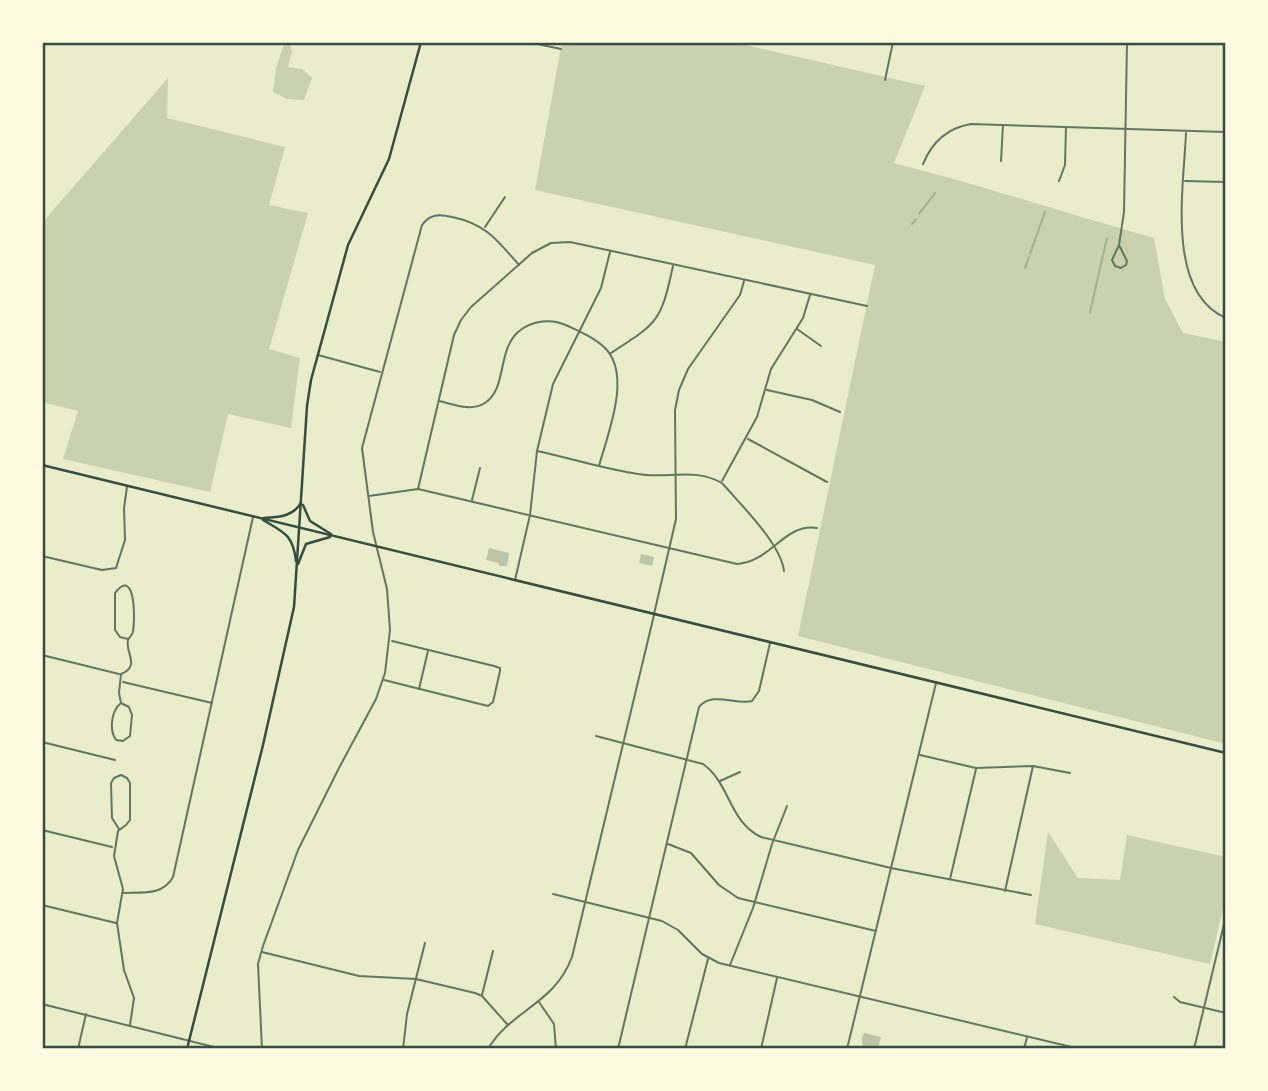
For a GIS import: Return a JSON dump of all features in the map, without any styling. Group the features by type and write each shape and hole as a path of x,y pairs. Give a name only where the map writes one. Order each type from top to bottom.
{"main road":[{"path":"187,1049 294,607 307,405 318,355 348,245 393,147 421,42"},
{"path":"42,465 1226,753"},
{"path":"260,519 286,516 302,502"},
{"path":"302,502 310,521 334,536"},
{"path":"260,519 290,538 294,544 297,567"},
{"path":"297,567 306,544 334,536"}],"street":[{"path":"528,42 561,50"},
{"path":"885,80 893,42"},
{"path":"1119,246 1127,257 1123,268 1115,266 1112,260 1119,246 1122,225 1127,42"},
{"path":"923,164 933,145 954,129 971,124 1226,132"},
{"path":"1002,161 1003,125"},
{"path":"1059,181 1065,165 1066,127"},
{"path":"1186,131 1182,246 1189,277 1203,303 1226,318"},
{"path":"1184,181 1226,183"},
{"path":"484,228 505,197"},
{"path":"262,1049 258,978 261,952 298,850 376,699 383,680 390,640 387,589 368,496 362,444 421,228 429,217 438,215 470,221 484,228 519,265"},
{"path":"418,489 453,339 461,320 471,307 537,249 554,242 567,242 867,306"},
{"path":"514,580 530,515 537,451 554,379 602,284 610,251"},
{"path":"610,353 647,329 657,318 666,301 673,264"},
{"path":"488,1049 508,1024 554,989 568,967 670,549 676,517 675,410 680,386 689,367 740,295 745,280"},
{"path":"721,482 759,413 775,361 806,312 810,294"},
{"path":"439,401 470,407 487,402 496,391 508,346 527,326 553,321 579,331 610,353 618,372 618,387 599,466"},
{"path":"796,329 821,346"},
{"path":"318,355 381,372"},
{"path":"766,389 812,400 840,412"},
{"path":"747,438 827,482"},
{"path":"537,451 643,475 701,475 721,482 774,547 781,558 784,571"},
{"path":"471,501 480,468"},
{"path":"42,556 102,570 116,568 125,543 124,508 127,486"},
{"path":"368,496 418,489 737,564 757,560 798,530 817,528"},
{"path":"123,893 157,891 167,887 172,880 253,517"},
{"path":"42,655 121,674 128,671 131,663 128,639 134,632 134,594 124,587 115,593 115,630 120,637 128,639"},
{"path":"383,680 490,705 493,702 500,668 390,640"},
{"path":"618,1049 699,707 711,699 743,703 752,701 759,691 770,643"},
{"path":"419,689 429,650"},
{"path":"121,674 121,703"},
{"path":"122,682 212,703"},
{"path":"847,1049 936,682"},
{"path":"121,703 129,707 132,715 130,736 123,741 117,740 112,733 113,711 121,703"},
{"path":"596,736 688,758 706,766 719,782 736,816 744,826 758,835 891,868 1004,892 1031,895"},
{"path":"42,742 115,760"},
{"path":"919,755 976,768 1033,766 1070,773"},
{"path":"1004,892 1033,766"},
{"path":"950,880 976,768"},
{"path":"719,782 740,772"},
{"path":"119,829 111,818 111,783 121,775 130,782 130,818 128,824 119,829 114,847 123,893 117,923 124,970 134,998 130,1025"},
{"path":"730,966 787,806"},
{"path":"42,830 114,847"},
{"path":"667,844 691,853 719,885 738,898 876,931"},
{"path":"553,894 650,917 674,927 708,958 730,966 1080,1049"},
{"path":"42,905 117,923"},
{"path":"1194,1049 1226,916"},
{"path":"403,1049 406,1019 425,943"},
{"path":"482,996 494,951"},
{"path":"261,952 359,976 416,979 482,996 508,1024"},
{"path":"685,1049 708,958"},
{"path":"761,1049 778,977"},
{"path":"1174,997 1180,1002 1226,1013"},
{"path":"539,1002 555,1028 556,1049"},
{"path":"42,1004 222,1049"},
{"path":"78,1049 86,1014"},
{"path":"1024,1049 1027,1037"}],"green space":[{"path":"285,42 289,42 292,51 288,67 302,69 312,78 304,100 287,99 273,92 276,68"},
{"path":"562,42 732,42 925,86 894,163 1154,238 1165,299 1183,333 1226,342 1226,744 798,636 875,265 535,190"},
{"path":"168,78 167,118 285,147 269,205 308,213 269,349 300,358 291,428 228,414 210,492 63,459 78,411 42,402 42,223"},
{"path":"1048,832 1078,878 1120,880 1127,835 1226,857 1226,895 1210,964 1035,924"}],"building":[{"path":"489,548 509,553 507,566 486,560"},
{"path":"641,554 654,557 652,566 639,563"},
{"path":"864,1033 881,1037 878,1048 863,1049"}],"waterway":[{"path":"919,214 935,193"},
{"path":"1030,254 1045,212"},
{"path":"912,224 916,219"},
{"path":"1090,312 1107,238"},
{"path":"1025,268 1029,257"}]}
